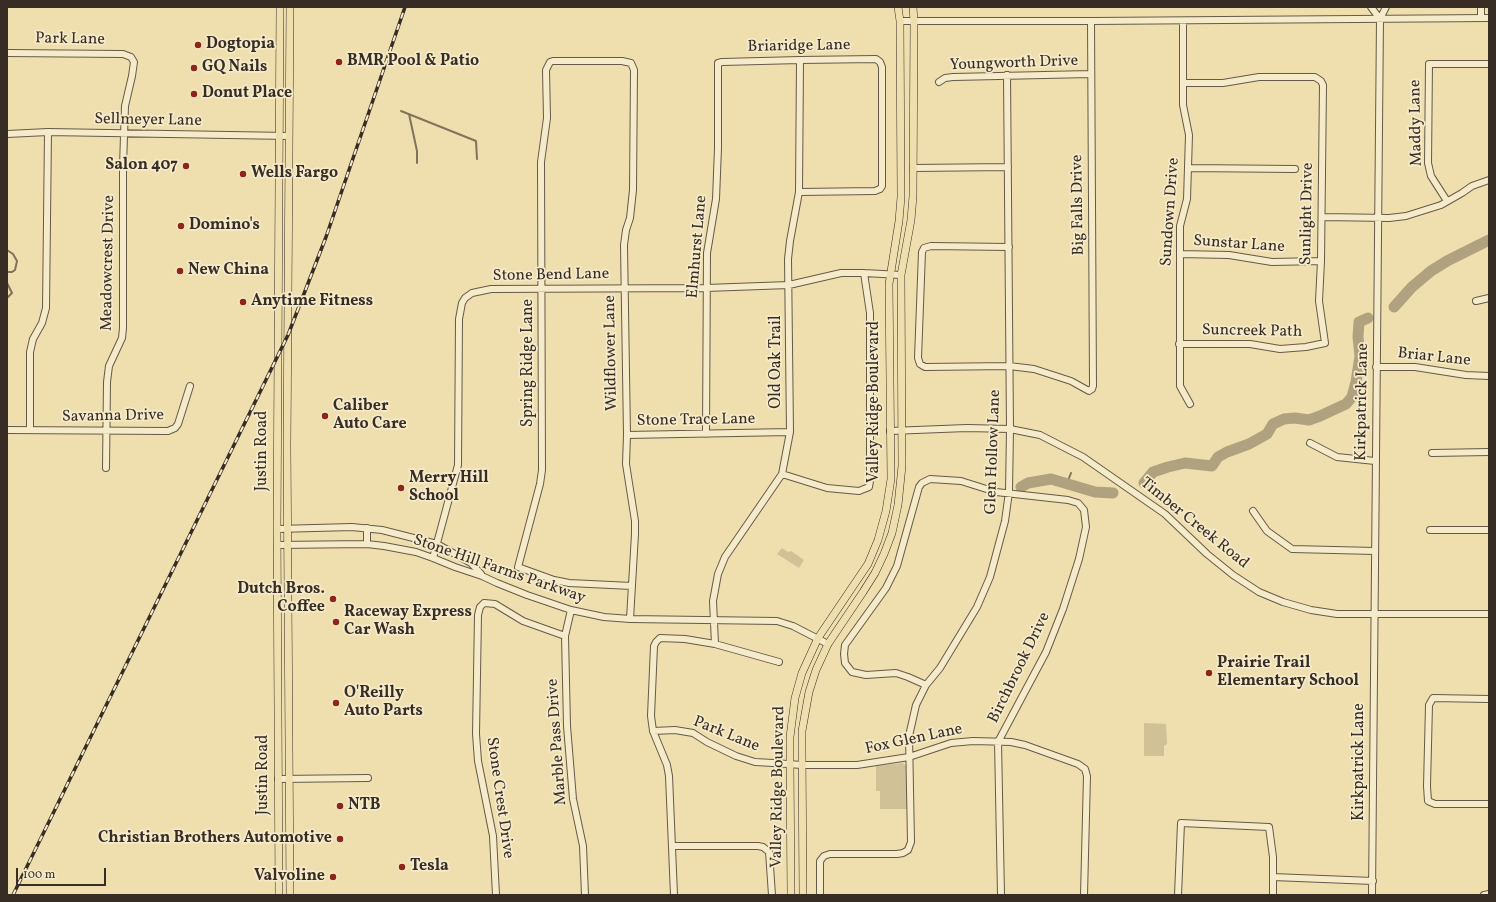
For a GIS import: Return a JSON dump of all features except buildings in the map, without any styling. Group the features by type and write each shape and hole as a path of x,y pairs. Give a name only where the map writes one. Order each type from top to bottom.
{"main road":[{"name":"Justin Road","path":"279,895 277,529 278,136 280,7"},
{"name":"Justin Road","path":"290,7 288,529 290,895"},
{"name":"Valley Ridge Boulevard","path":"791,895 790,737 795,698 802,673 818,638 868,564 878,540 886,511 891,479 888,317 890,274 899,221 901,197 900,21 898,7"},
{"name":"Valley Ridge Boulevard","path":"803,895 802,731 807,701 816,670 828,644 875,573 892,533 898,505 902,466 901,274 911,220 913,196 913,7"},
{"path":"280,27 285,56 285,66 289,70"},
{"path":"278,667 288,667"}],"street":[{"path":"1372,7 1380,19"},
{"path":"1380,19 1386,7"},
{"path":"1481,7 1481,18"},
{"path":"900,21 1489,18"},
{"name":"Kirkpatrick Lane","path":"1372,895 1380,19"},
{"name":"Sundown Drive","path":"1183,20 1183,105 1189,136 1187,199 1180,226 1179,344 1180,386 1190,404"},
{"name":"Big Falls Drive","path":"1010,366 1034,369 1070,381 1087,390 1092,389 1091,21"},
{"name":"Park Lane","path":"7,53 123,54 131,57"},
{"name":"Meadowcrest Drive","path":"106,468 107,382 109,366 122,338 123,328 123,166 125,106 134,62 131,57"},
{"name":"Briaridge Lane","path":"718,63 876,59 880,62 882,67 882,186 880,189 875,191 799,192"},
{"name":"Wildflower Lane","path":"550,62 558,60 622,61 631,63 634,70 633,190 630,218 626,230 624,245 626,464 635,520 630,619"},
{"name":"Old Oak Trail","path":"714,644 713,601 718,574 725,557 782,474 790,432 788,259 799,192 800,60"},
{"name":"Spring Ridge Lane","path":"550,62 546,70 547,118 541,162 542,470 518,567 554,580 569,583 632,586"},
{"name":"Elmhurst Lane","path":"706,434 707,253 716,192 718,148 718,63"},
{"name":"Maddy Lane","path":"1447,201 1431,176 1428,163 1429,64 1489,64"},
{"name":"Youngworth Drive","path":"939,82 945,78 953,77 1090,74"},
{"name":"Glen Hollow Lane","path":"820,895 820,861 824,856 830,854 897,854 908,850 911,842 909,736 916,705 926,685 940,668 977,607 990,578 1005,521 1009,492 1010,429 1008,75"},
{"name":"Sunlight Drive","path":"1183,83 1223,83 1259,77 1311,77 1318,79 1323,85 1322,218 1319,300 1325,344"},
{"path":"30,430 30,352 33,339 42,323 46,308 48,132"},
{"name":"Sellmeyer Lane","path":"7,134 48,132 289,136"},
{"path":"913,168 1008,167"},
{"path":"1188,168 1295,168"},
{"path":"1322,218 1378,218 1406,216 1422,212 1447,201 1472,186 1489,180"},
{"path":"1009,247 931,246 924,248 921,260 918,358 920,364 925,367 1010,366"},
{"name":"Sunstar Lane","path":"1180,254 1229,255 1272,262 1321,261"},
{"path":"782,474 827,488 859,490 869,487 870,312 864,273"},
{"name":"Stone Bend Lane","path":"433,558 458,465 459,319 462,303 465,298 472,293 491,289 706,288 789,285 832,274 901,274"},
{"path":"1476,301 1489,298"},
{"name":"Suncreek Path","path":"1179,344 1250,344 1280,349 1306,348 1325,344"},
{"name":"Briar Lane","path":"1376,366 1415,368 1466,375 1489,376"},
{"name":"Savanna Drive","path":"7,430 168,431 175,428 178,424 190,386"},
{"name":"Timber Creek Road","path":"890,431 967,428 1010,429 1040,435 1083,457 1165,514 1207,554 1233,575 1259,592 1283,602 1311,610 1337,614 1489,614"},
{"name":"Stone Trace Lane","path":"626,435 790,432"},
{"path":"1310,443 1337,457 1375,461"},
{"path":"1432,453 1489,452"},
{"name":"Birchbrook Drive","path":"926,685 896,673 866,675 852,672 844,664 845,645 886,588 897,566 919,487 922,483 930,479 961,481 996,492 1009,492 1068,500 1078,503 1084,510 1086,527 1079,559 1063,609 1046,652 998,742 1001,895"},
{"path":"1253,510 1267,531 1292,549 1374,551"},
{"path":"277,529 352,527 382,530 437,544 471,563 482,576"},
{"path":"367,528 367,544"},
{"path":"1430,530 1489,530"},
{"name":"Stone Hill Farms Parkway","path":"277,545 367,544 416,552 482,576 521,593 571,610 604,617 630,619 777,621 793,626 828,644"},
{"name":"Stone Crest Drive","path":"496,895 493,836 478,761 476,734 478,615 480,607 484,603 495,604 523,621 565,636"},
{"name":"Marble Pass Drive","path":"571,610 565,636 567,726 573,799 583,846 585,895"},
{"path":"674,895 667,766 653,731 650,716 654,646 660,638 685,640 714,644 780,662"},
{"path":"1489,698 1433,698 1429,705 1427,786 1428,801 1435,804 1489,804"},
{"name":"Park Lane","path":"653,731 676,730 693,733 707,742 736,756 755,762 790,764"},
{"name":"Fox Glen Lane","path":"790,764 857,765 909,757 951,743 1011,742 1025,745 1078,764 1085,769 1087,776 1084,895"},
{"path":"278,779 368,778"},
{"path":"1178,895 1181,823 1269,827 1273,857 1273,895"},
{"path":"672,846 763,847 769,852 772,895"},
{"path":"1273,877 1373,881"},
{"path":"1484,895 1489,894"}],"shaded area":[{"path":"782,548 788,552 791,551 804,560 799,568 777,554"},
{"path":"1144,723 1166,724 1167,744 1164,746 1164,756 1144,756"},
{"path":"903,763 907,767 907,809 880,809 880,791 876,791 876,766"}],"waterway":[{"path":"401,111 476,141 477,159"},
{"path":"409,114 417,151 417,163"},
{"path":"1394,307 1412,287 1431,271 1447,261 1489,240"},
{"path":"7,250 13,254 17,261 15,270 12,272 7,272"},
{"path":"7,283 12,293 7,298"},
{"path":"1144,483 1153,472 1168,467 1185,463 1212,466 1218,457 1249,444 1267,434 1273,424 1284,419 1295,418 1309,420 1346,404 1352,397 1356,382 1360,356 1358,337 1359,322 1368,318"},
{"path":"1067,483 1071,473"},
{"path":"1021,487 1028,483 1051,479 1095,492 1113,493"}],"railway":[{"path":"13,895 288,335 326,237 405,7"}],"place":[{"name":"Dogtopia","path":"198,45"},
{"name":"BMR Pool & Patio","path":"339,62"},
{"name":"GQ Nails","path":"194,68"},
{"name":"Donut Place","path":"194,94"},
{"name":"Salon 407","path":"186,166"},
{"name":"Wells Fargo","path":"243,174"},
{"name":"Domino's","path":"181,226"},
{"name":"New China","path":"180,271"},
{"name":"Anytime Fitness","path":"243,302"},
{"name":"Caliber Auto Care","path":"325,416"},
{"name":"Merry Hill School","path":"401,488"},
{"name":"Dutch Bros. Coffee","path":"333,599"},
{"name":"Raceway Express Car Wash","path":"336,622"},
{"name":"Prairie Trail Elementary School","path":"1209,673"},
{"name":"O'Reilly Auto Parts","path":"336,703"},
{"name":"NTB","path":"340,806"},
{"name":"Christian Brothers Automotive","path":"340,839"},
{"name":"Tesla","path":"402,867"},
{"name":"Valvoline","path":"333,877"}]}
